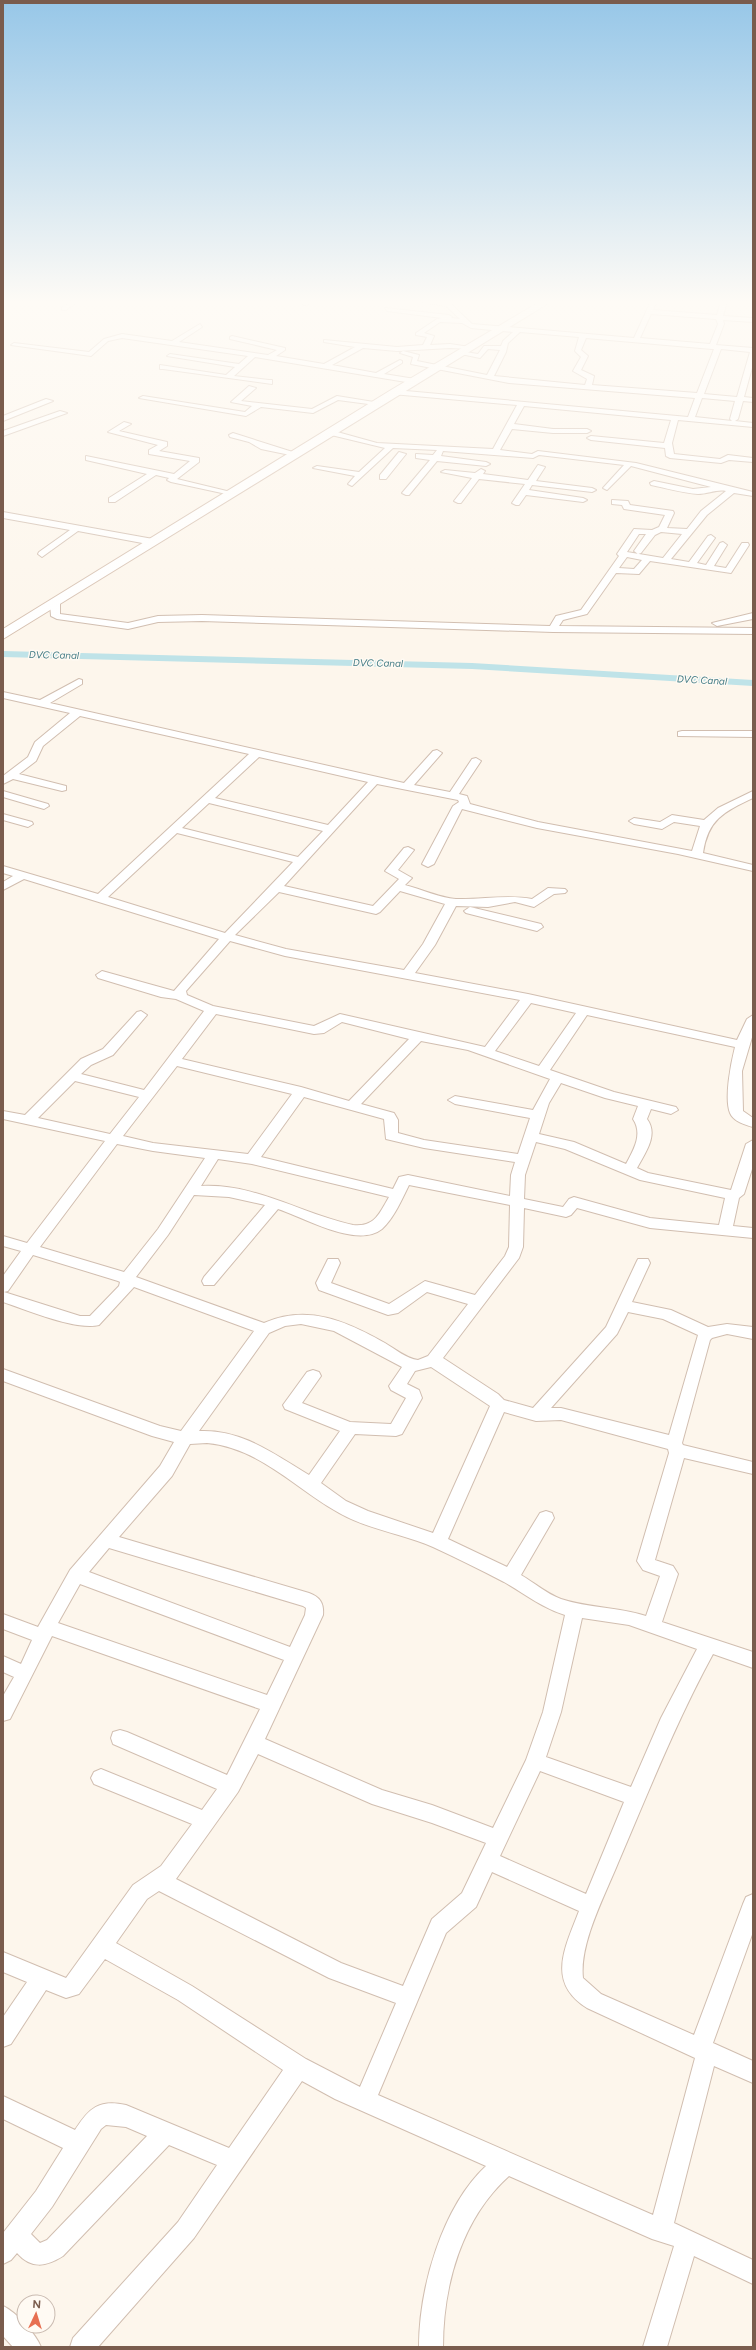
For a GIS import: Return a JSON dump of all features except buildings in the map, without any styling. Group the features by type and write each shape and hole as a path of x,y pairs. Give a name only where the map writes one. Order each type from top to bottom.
{"street":[{"path":"3,419 24,411"},
{"path":"225,411 246,414 250,411"},
{"path":"3,635 364,411"},
{"path":"458,500 495,452 518,411"},
{"path":"556,411 583,416 675,417 753,425"},
{"path":"691,419 694,411"},
{"path":"734,419 736,411"},
{"path":"3,434 63,414"},
{"path":"583,416 592,445"},
{"path":"669,472 670,456 668,446 675,417"},
{"path":"537,453 553,422"},
{"path":"127,424 112,432 164,444 152,452 196,460 170,479 231,493"},
{"path":"509,426 592,445 629,464 669,472 731,491 753,494"},
{"path":"330,432 402,454 486,464"},
{"path":"233,435 252,440 264,447 295,454"},
{"path":"352,484 388,449 442,448 533,456 537,453 592,445 668,446"},
{"path":"406,493 436,458 442,448"},
{"path":"383,478 402,454"},
{"path":"670,456 721,461 728,457 753,460"},
{"path":"89,458 173,476"},
{"path":"607,488 629,464"},
{"path":"516,503 541,467"},
{"path":"317,468 361,475"},
{"path":"445,472 592,490"},
{"path":"112,500 154,473"},
{"path":"654,483 693,491 706,491 717,487"},
{"path":"665,561 704,513 731,491"},
{"path":"524,492 583,500"},
{"path":"615,502 626,504 627,507 670,513 664,528"},
{"path":"3,515 152,542"},
{"path":"42,554 77,528"},
{"path":"689,531 664,528 651,532 637,530 620,554 728,571 745,545"},
{"path":"638,551 651,532"},
{"path":"691,566 711,538"},
{"path":"708,568 723,545"},
{"path":"553,629 559,618 584,612 624,555"},
{"path":"613,570 636,572 647,559"},
{"path":"55,603 54,614 57,616 126,626 158,619 195,618 553,629 753,631"},
{"path":"711,630 712,624 753,616"},
{"path":"43,704 52,696 66,692 79,682"},
{"path":"3,695 258,752 375,780 453,795 463,798 464,804"},
{"path":"7,778 32,759 39,744 78,712"},
{"path":"682,734 753,734"},
{"path":"100,899 258,752"},
{"path":"407,786 437,753"},
{"path":"453,795 476,761"},
{"path":"7,778 62,788"},
{"path":"179,994 226,938 276,888 375,780"},
{"path":"3,794 44,806"},
{"path":"697,856 699,841 706,824 712,816 726,806 753,794"},
{"path":"206,799 330,829"},
{"path":"428,864 458,806 464,804 537,825 753,868"},
{"path":"3,817 28,824"},
{"path":"634,821 661,826 670,818 706,824"},
{"path":"174,829 301,861"},
{"path":"276,888 375,910 406,877 391,870 408,850"},
{"path":"3,869 218,934 226,938 285,952 408,973 742,1045"},
{"path":"3,887 23,875"},
{"path":"398,887 451,902 488,903 515,899 534,903 552,890 562,891"},
{"path":"408,973 434,937 451,902"},
{"path":"470,911 537,927"},
{"path":"102,975 165,994 179,994 181,997 210,1009 316,1031 340,1018 488,1052 610,1095 671,1110"},
{"path":"488,1052 528,998"},
{"path":"3,1287 210,1012 210,1009"},
{"path":"542,1071 584,1010"},
{"path":"28,1120 90,1059 108,1052 141,1015"},
{"path":"753,1019 742,1045 735,1071 736,1112 740,1117 753,1123"},
{"path":"352,1106 418,1037"},
{"path":"173,1061 301,1092 389,1116 391,1120 392,1136 424,1144 523,1159"},
{"path":"73,1076 148,1094"},
{"path":"3,1713 25,1674 76,1575 166,1471 184,1438 264,1329 274,1323 284,1320 322,1321 340,1327 411,1365 420,1366 434,1360 477,1301 512,1258 516,1247 516,1202 518,1175 542,1103 558,1077"},
{"path":"252,1159 301,1092"},
{"path":"456,1100 538,1115"},
{"path":"629,1171 647,1133 644,1123 640,1119 646,1104"},
{"path":"3,1115 153,1147 252,1159 329,1179 398,1193"},
{"path":"530,1136 569,1145 645,1177 733,1195 737,1194 753,1144"},
{"path":"3,1297 80,1321 94,1321 126,1288 128,1279 191,1191 214,1155"},
{"path":"191,1191 233,1193 274,1204 349,1229 363,1231 375,1226 382,1219 404,1180 408,1180 566,1212 574,1202 650,1223 725,1229 753,1233"},
{"path":"725,1229 733,1195"},
{"path":"209,1281 274,1204"},
{"path":"3,1241 164,1291 264,1329"},
{"path":"334,1263 323,1283 324,1286 388,1310 393,1309 425,1286 477,1301"},
{"path":"536,1415 605,1340 625,1306 643,1263"},
{"path":"625,1306 666,1314 707,1333 727,1329 753,1333"},
{"path":"652,1625 669,1574 667,1571 649,1565 646,1561 674,1446 703,1339 707,1333"},
{"path":"434,1360 499,1405 536,1415 560,1414 666,1442 674,1446 753,1468"},
{"path":"311,1485 350,1429 354,1427 396,1430 414,1398 413,1394 397,1386 411,1365"},
{"path":"3,1375 158,1432 184,1438 207,1437 248,1446 311,1485 340,1506 362,1516 438,1542 510,1577 554,1604 575,1610 629,1618 753,1660"},
{"path":"313,1376 291,1406 350,1429"},
{"path":"438,1542 499,1405"},
{"path":"510,1577 546,1518"},
{"path":"3,1962 62,1988 72,1987 140,1892 168,1873 231,1786 254,1743 314,1615 314,1606 308,1600 105,1540"},
{"path":"76,1575 294,1656"},
{"path":"365,2101 439,1926 469,1900 535,1761 552,1712 575,1610"},
{"path":"3,1621 46,1632 272,1705"},
{"path":"709,1644 676,1704 591,1906 574,1958 572,1978 579,1991 594,2002 753,2072"},
{"path":"3,1664 25,1674"},
{"path":"120,1738 231,1786"},
{"path":"254,1743 379,1798 432,1814 499,1839"},
{"path":"535,1761 636,1798"},
{"path":"101,1778 207,1821"},
{"path":"488,1860 591,1906"},
{"path":"158,1880 336,1971 409,1998"},
{"path":"660,2231 704,2050 753,1904"},
{"path":"98,1950 107,1949 185,1994 298,2067 365,2101 660,2231 688,2240 753,2272"},
{"path":"3,2036 41,1979"},
{"path":"82,2347 186,2230 298,2067"},
{"path":"3,2107 80,2144"},
{"path":"3,2252 44,2200 93,2122 101,2114 111,2113 234,2161"},
{"path":"17,2235 34,2253 40,2256 46,2255 56,2248 165,2133"},
{"path":"431,2347 429,2333 432,2310 462,2215 485,2182 506,2164"},
{"path":"655,2347 688,2240"},
{"path":"3,2318 29,2347"}],"waterway":[{"name":"DVC Canal","path":"3,654 472,666 753,683"}]}
